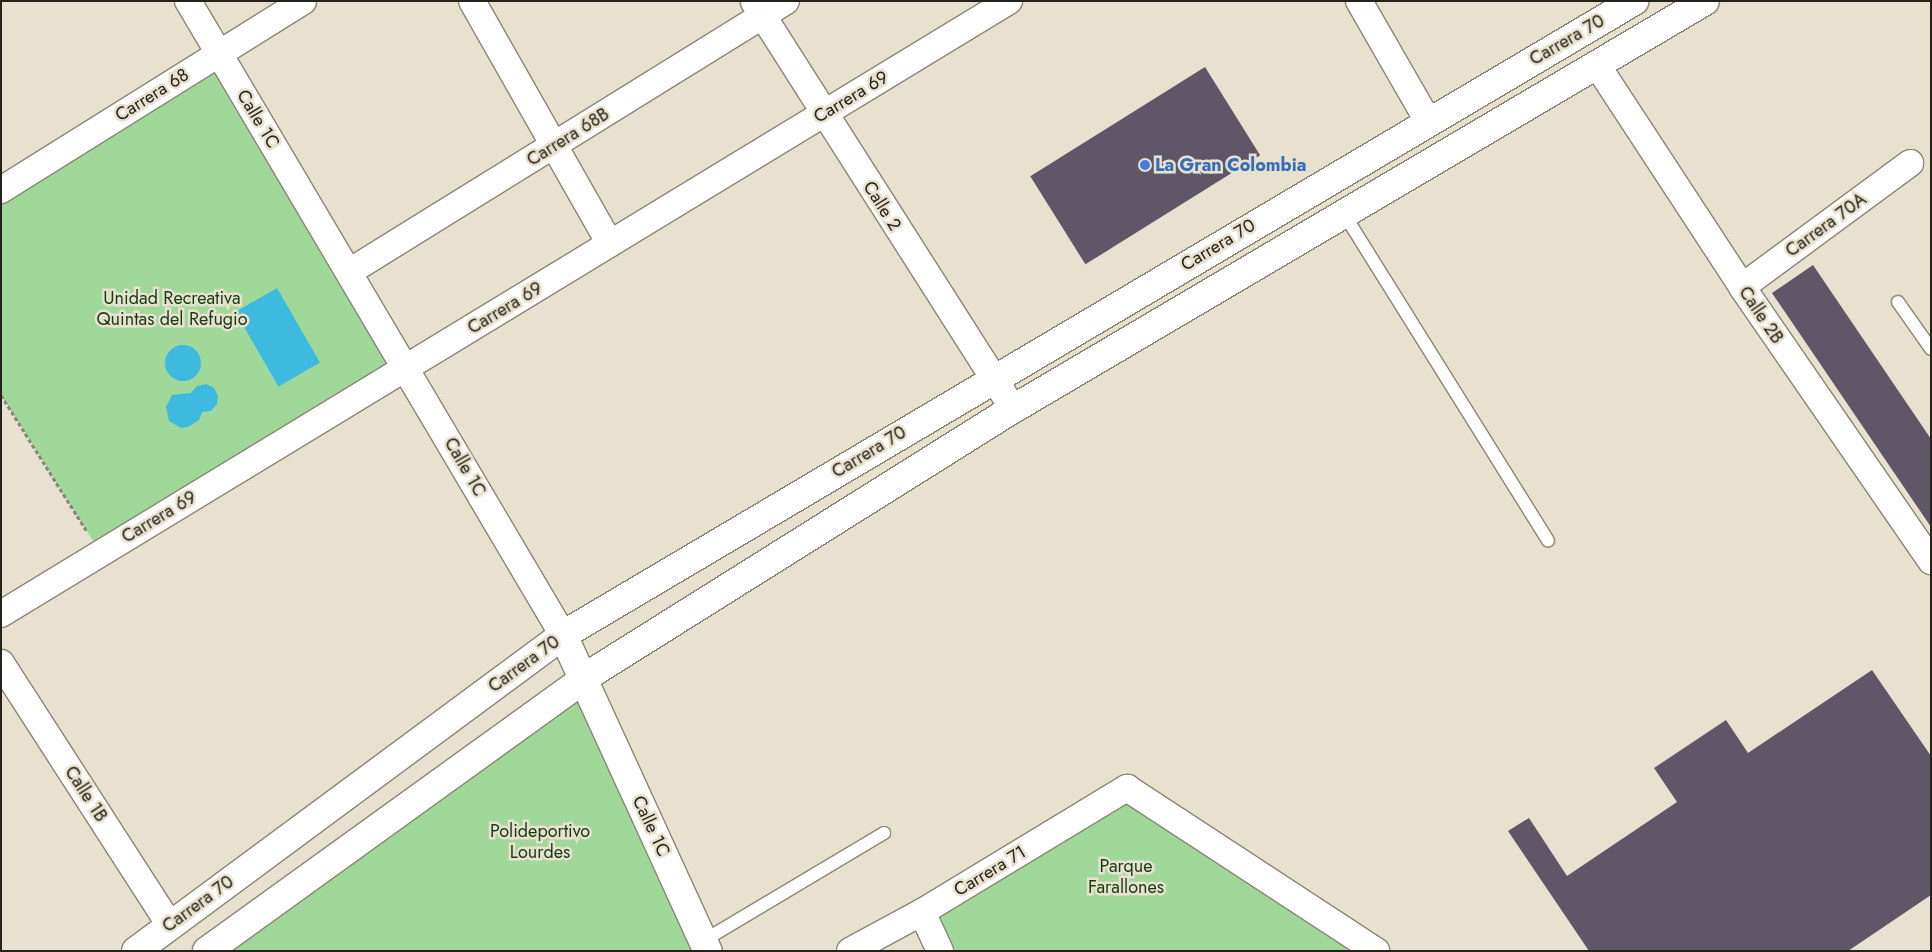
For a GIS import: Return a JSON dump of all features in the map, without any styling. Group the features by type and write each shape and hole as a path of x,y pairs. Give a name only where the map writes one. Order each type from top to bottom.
{"street":[{"name":"Calle 1C","path":"188,1 407,368 563,636 706,946"},
{"name":"Carrera 68","path":"1,190 303,1"},
{"path":"472,1 610,244"},
{"name":"Carrera 68B","path":"349,272 554,145 759,9 786,1"},
{"name":"Carrera 69","path":"1,614 100,552 407,368 1009,1"},
{"path":"1358,1 1428,121"},
{"name":"Carrera 70","path":"136,951 563,636 992,379 1634,1"},
{"name":"Carrera 70","path":"207,951 584,678 1013,409 1706,1"},
{"name":"Calle 2","path":"759,9 992,379 1013,409"},
{"name":"Calle 2B","path":"1597,65 1742,287 1931,561"},
{"name":"Carrera 70A","path":"1742,287 1910,163"},
{"path":"600,715 604,678 611,661"},
{"name":"Calle 1B","path":"1,663 170,925"},
{"name":"Carrera 71","path":"850,951 922,912 1127,788 1343,940"},
{"path":"922,912 940,951"},
{"path":"1343,940 1376,951"}],"lane":[{"path":"1344,214 1548,540"},
{"path":"1898,302 1931,349"},
{"path":"706,946 884,832"}],"path":[{"path":"1,395 100,552"}],"green space":[{"name":"Unidad Recreativa Quintas del Refugio","path":"219,53 407,368 100,552 1,395 1,190"},
{"name":"Polideportivo Lourdes","path":"584,678 708,951 207,951"},
{"name":"Parque Farallones","path":"1127,788 1339,928 1347,951 940,951 922,912"}],"water":[{"path":"277,288 320,362 278,386 235,312"},
{"path":"183,345 190,346 196,350 200,356 200,370 196,376 190,380 183,381 176,380 170,376 166,370 165,363 166,356 170,350 176,346"},
{"path":"206,384 214,388 218,396 217,404 211,411 202,412 199,420 188,427 181,428 169,421 166,407 172,395 191,393 197,386"}],"building":[{"name":"La Gran Colombia","path":"1205,67 1260,155 1085,264 1030,176"},
{"path":"1813,265 1931,439 1931,527 1772,293"},
{"path":"1872,670 1931,756 1931,895 1848,951 1589,951 1508,831 1529,818 1567,876 1677,802 1654,768 1726,720 1748,753"}],"place":[{"name":"La Gran Colombia","path":"1145,165"}]}
